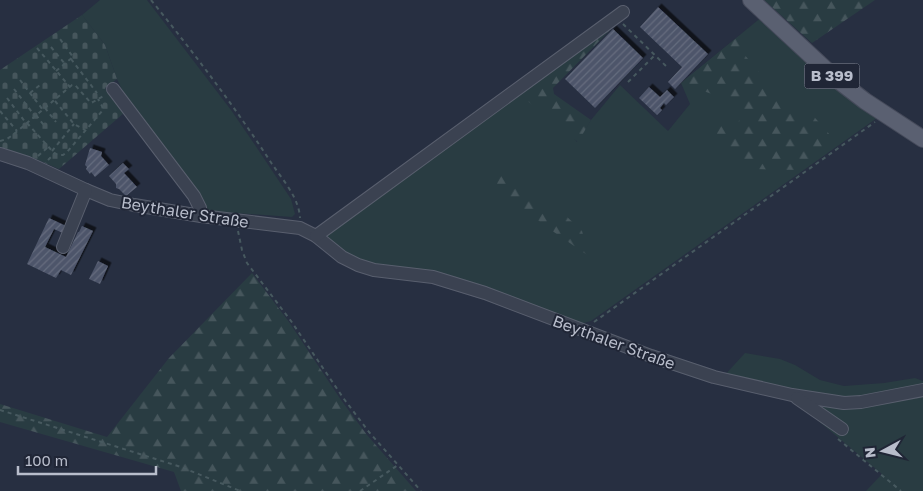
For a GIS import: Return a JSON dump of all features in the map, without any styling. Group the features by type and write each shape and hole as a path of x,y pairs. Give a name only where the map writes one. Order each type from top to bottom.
{"main road":[{"name":"B 399","path":"751,0 835,78 865,101 923,139"}],"street":[{"path":"316,236 619,14"},
{"path":"113,89 194,196 200,208 201,216"},
{"name":"Beythaler Straße","path":"0,154 28,164 110,200 134,206 300,228 316,236 342,258 358,265 374,270 433,277 485,294 650,356 714,377 792,395 844,403 861,402 923,390"},
{"path":"63,247 86,190"},
{"path":"792,395 838,433"}],"path":[{"path":"151,0 253,134 294,198 300,215 300,228"},
{"path":"619,14 667,67"},
{"path":"60,39 73,57 71,59 97,93"},
{"path":"51,47 65,64"},
{"path":"37,48 70,87"},
{"path":"628,82 656,55"},
{"path":"56,71 71,59"},
{"path":"20,80 56,122"},
{"path":"30,93 40,85"},
{"path":"0,140 7,139 72,85 91,103 113,89"},
{"path":"14,89 46,128"},
{"path":"6,98 52,151 63,155 103,110 98,100"},
{"path":"54,101 74,124 85,130"},
{"path":"0,111 17,131"},
{"path":"587,332 593,323 879,120"},
{"path":"52,151 74,124"},
{"path":"38,156 48,147"},
{"path":"46,162 55,153"},
{"path":"238,221 242,250 247,263 310,347 344,399 421,491"},
{"path":"0,410 182,466 240,491"},
{"path":"838,433 901,491"},
{"path":"360,491 398,465"}],"green space":[{"path":"100,0 147,0 231,110 255,145 291,199 295,214 292,217 208,211 203,208 131,109 117,79 105,45 82,15"},
{"path":"764,0 875,0 812,43"},
{"path":"82,15 105,45 117,79 105,88 124,113 59,169 0,147 0,70"},
{"path":"763,16 877,118 591,321 580,324 360,261 330,242 327,236 330,229 532,80 577,142 591,120 620,85 668,131 690,104 681,83"},
{"path":"606,27 609,31 553,88 554,94 591,120 578,142 525,99 532,80"},
{"path":"739,36 743,53 794,114 809,111 838,144 801,170 755,169 711,134 713,127 737,124 743,114 737,103 681,83"},
{"path":"502,174 527,185 532,196 553,214 565,215 582,231 584,238 611,266 606,268 511,200 497,184 498,176"},
{"path":"252,273 289,322 341,400 367,435 416,491 181,491 174,472 0,422 0,404 107,437 169,358"},
{"path":"745,353 780,359 795,365 820,380 844,386 915,378 923,381 923,387 844,400 723,377"},
{"path":"923,393 923,491 866,491 882,474 804,409 804,402"}],"building":[{"path":"658,7 708,54 675,89 668,82 682,67 640,27"},
{"path":"613,29 643,58 595,108 565,79"},
{"path":"649,87 660,97 667,90 674,97 666,105 664,103 660,108 662,110 657,115 639,98"},
{"path":"90,148 102,152 101,156 109,165 95,177 91,172 90,174 85,165"},
{"path":"123,163 129,169 124,173 137,187 126,196 116,188 116,184 109,176"},
{"path":"49,218 68,227 65,234 54,229 45,247 66,257 82,226 93,231 71,275 61,270 56,278 27,264"},
{"path":"98,261 108,266 100,284 89,279"}]}
